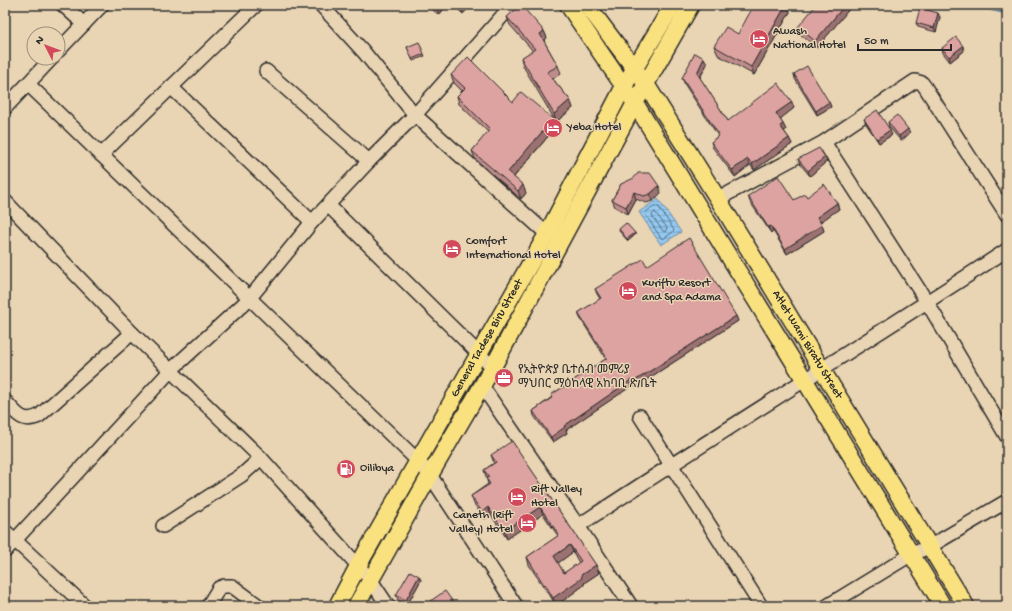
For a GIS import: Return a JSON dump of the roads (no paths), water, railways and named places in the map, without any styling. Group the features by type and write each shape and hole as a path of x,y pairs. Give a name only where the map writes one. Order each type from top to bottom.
{"main road":[{"name":"Atlet Wami Biratu Street","path":"568,5 635,103 943,606"},
{"name":"Atlet Wami Biratu Street","path":"587,5 646,84 718,199 966,606"},
{"name":"General Tadese Biru Street","path":"337,606 358,566 547,234 624,86 672,5"},
{"name":"General Tadese Biru Street","path":"356,606 370,579 493,367 635,103 691,5"}],"street":[{"path":"63,5 84,24"},
{"path":"66,43 102,5"},
{"path":"101,155 256,5"},
{"path":"321,5 363,51 415,115 547,234"},
{"path":"5,551 171,370 249,299 312,222 415,115 512,5"},
{"path":"5,108 45,66"},
{"path":"266,71 369,162"},
{"path":"718,199 824,142 915,81 922,83 1007,215"},
{"path":"28,84 418,461 430,475 516,606"},
{"path":"171,87 312,222"},
{"path":"824,142 927,302 1007,437"},
{"path":"5,202 132,333 261,458 370,579 388,606"},
{"path":"328,205 493,367"},
{"path":"578,526 671,464 822,370 1007,250"},
{"path":"5,402 16,414 24,419 33,419 39,416 132,333"},
{"path":"482,386 631,606"},
{"path":"640,416 761,606"},
{"path":"163,526 242,475 261,458"},
{"path":"826,606 912,554 929,546 1007,501"},
{"path":"5,531 86,606"},
{"path":"208,606 218,588 224,586 232,586 259,606"}],"water":[{"path":"658,199 681,232 661,245 639,212"}],"waterway":[{"path":"975,5 1007,13"}],"place":[{"name":"Awash National Hotel","path":"759,39"},
{"name":"Yeba Hotel","path":"553,128"},
{"name":"Comfort International Hotel","path":"452,249"},
{"name":"Kuriftu Resort and Spa Adama","path":"628,291"},
{"name":"የኢትዮጵያ ቤተሰብ መምሪያ ማህበር ማዕከላዊ አከባቢ ጽ/ቤት","path":"504,378"},
{"name":"Oilibya","path":"346,469"},
{"name":"Rift Valley Hotel","path":"517,497"},
{"name":"Caneth (Rift Valley) Hotel","path":"527,523"}]}
